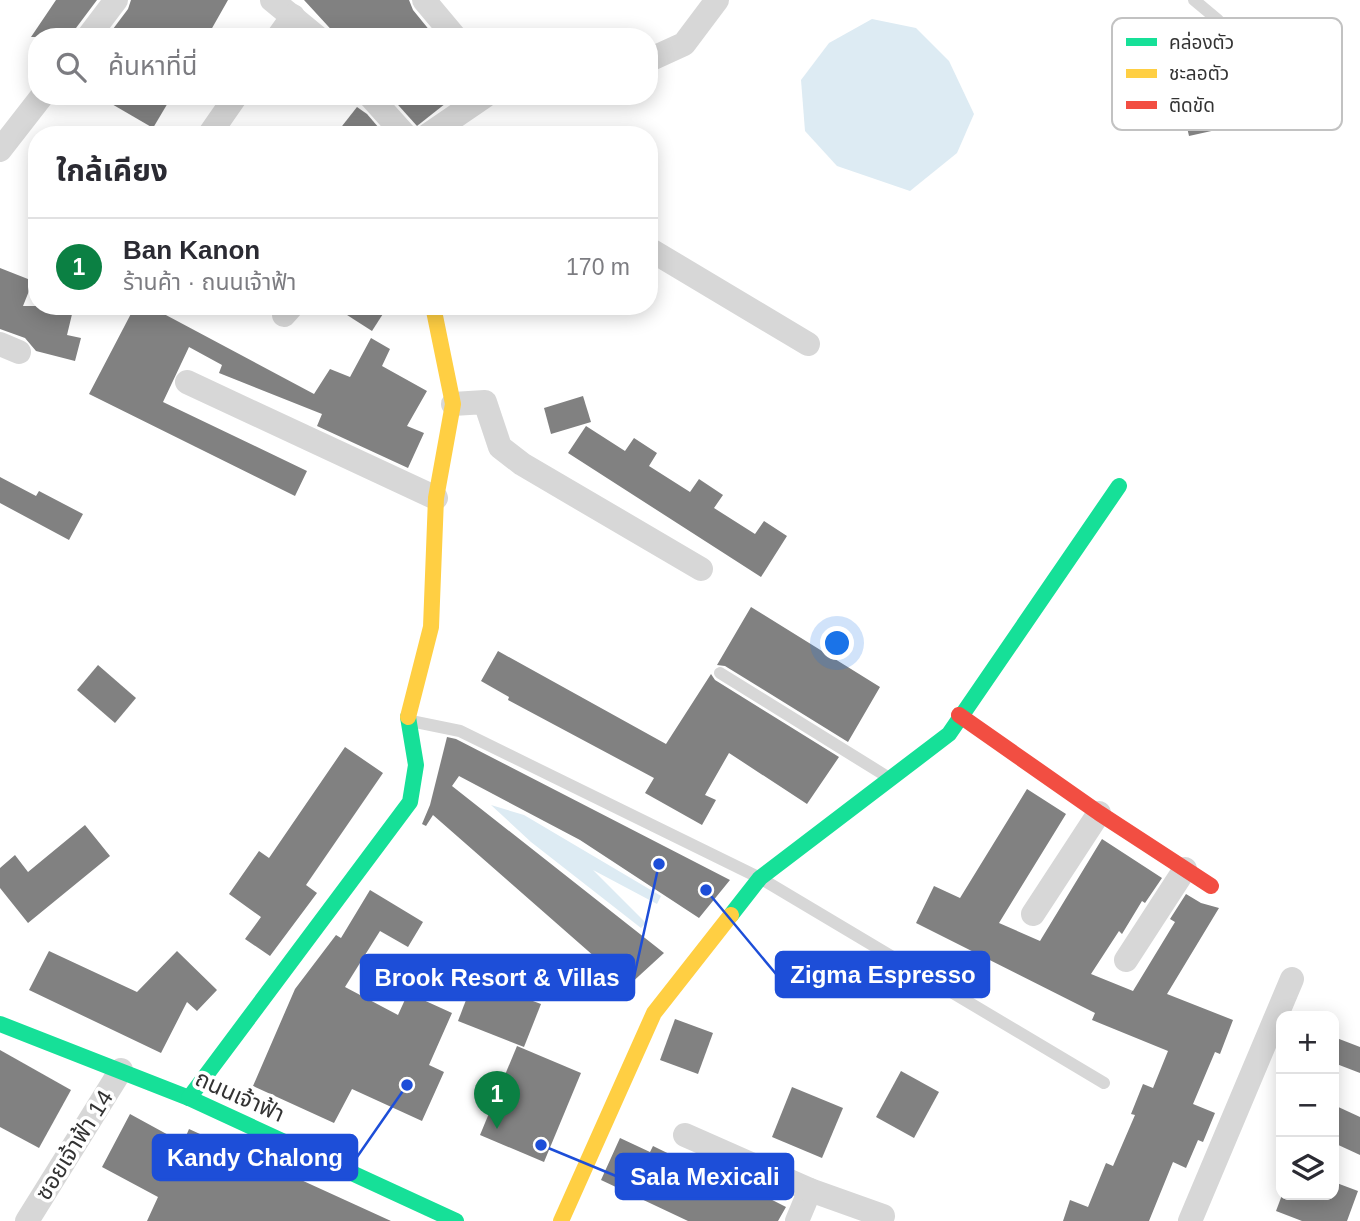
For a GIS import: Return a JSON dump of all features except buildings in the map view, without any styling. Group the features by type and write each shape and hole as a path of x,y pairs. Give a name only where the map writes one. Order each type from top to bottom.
{"street":[{"path":"95,28 116,0"},
{"path":"272,0 307,28"},
{"path":"424,0 447,28"},
{"path":"658,57 684,44 717,0"},
{"path":"284,28 293,16"},
{"path":"0,150 35,105"},
{"path":"215,126 230,105"},
{"path":"378,105 397,126"},
{"path":"450,126 474,105"},
{"path":"658,254 808,344"},
{"path":"189,1098 410,802 416,765 407,721 431,627 436,498 453,404 435,315"},
{"path":"187,382 436,498"},
{"path":"453,404 485,402 500,447 522,464 701,569"},
{"path":"561,1221 654,1013 760,878 949,734 959,715 1119,486"},
{"path":"959,715 1099,813 1211,886"},
{"path":"1034,914 1099,813"},
{"path":"1126,960 1185,869"},
{"path":"1190,1221 1292,979"},
{"name":"ถนนเจ้าฟ้า","path":"0,1024 189,1098 456,1221"},
{"name":"ซอยเจ้าฟ้า 14","path":"27,1221 121,1070"},
{"path":"685,1135 810,1190 883,1216"},
{"path":"797,1221 810,1190"}],"lane":[{"path":"1194,0 1216,18"},
{"path":"720,673 890,778"},
{"path":"407,721 460,731 760,878 1104,1083"}],"shaded area":[{"path":"872,19 916,28 949,61 974,114 957,153 910,191 837,166 805,131 801,80 829,43"},
{"path":"491,805 524,815 661,896 657,904 593,870 646,923 641,928 531,842"}],"traffic: fast":[{"path":"731,915 760,878 949,734 1119,486"},
{"path":"189,1098 410,802 416,765 408,717"},
{"path":"0,1024 189,1098 456,1221"}],"traffic: slow":[{"path":"408,717 431,627 436,498 453,404 435,315"},
{"path":"561,1221 654,1013 731,915"}],"traffic: jam":[{"path":"959,715 1099,813 1211,886"}],"place":[{"name":"Brook Resort & Villas","path":"659,864"},
{"name":"Zigma Espresso","path":"706,890"},
{"name":"Kandy Chalong","path":"407,1085"},
{"name":"Ban Kanon","path":"497,1129"},
{"name":"Sala Mexicali","path":"541,1145"}]}
